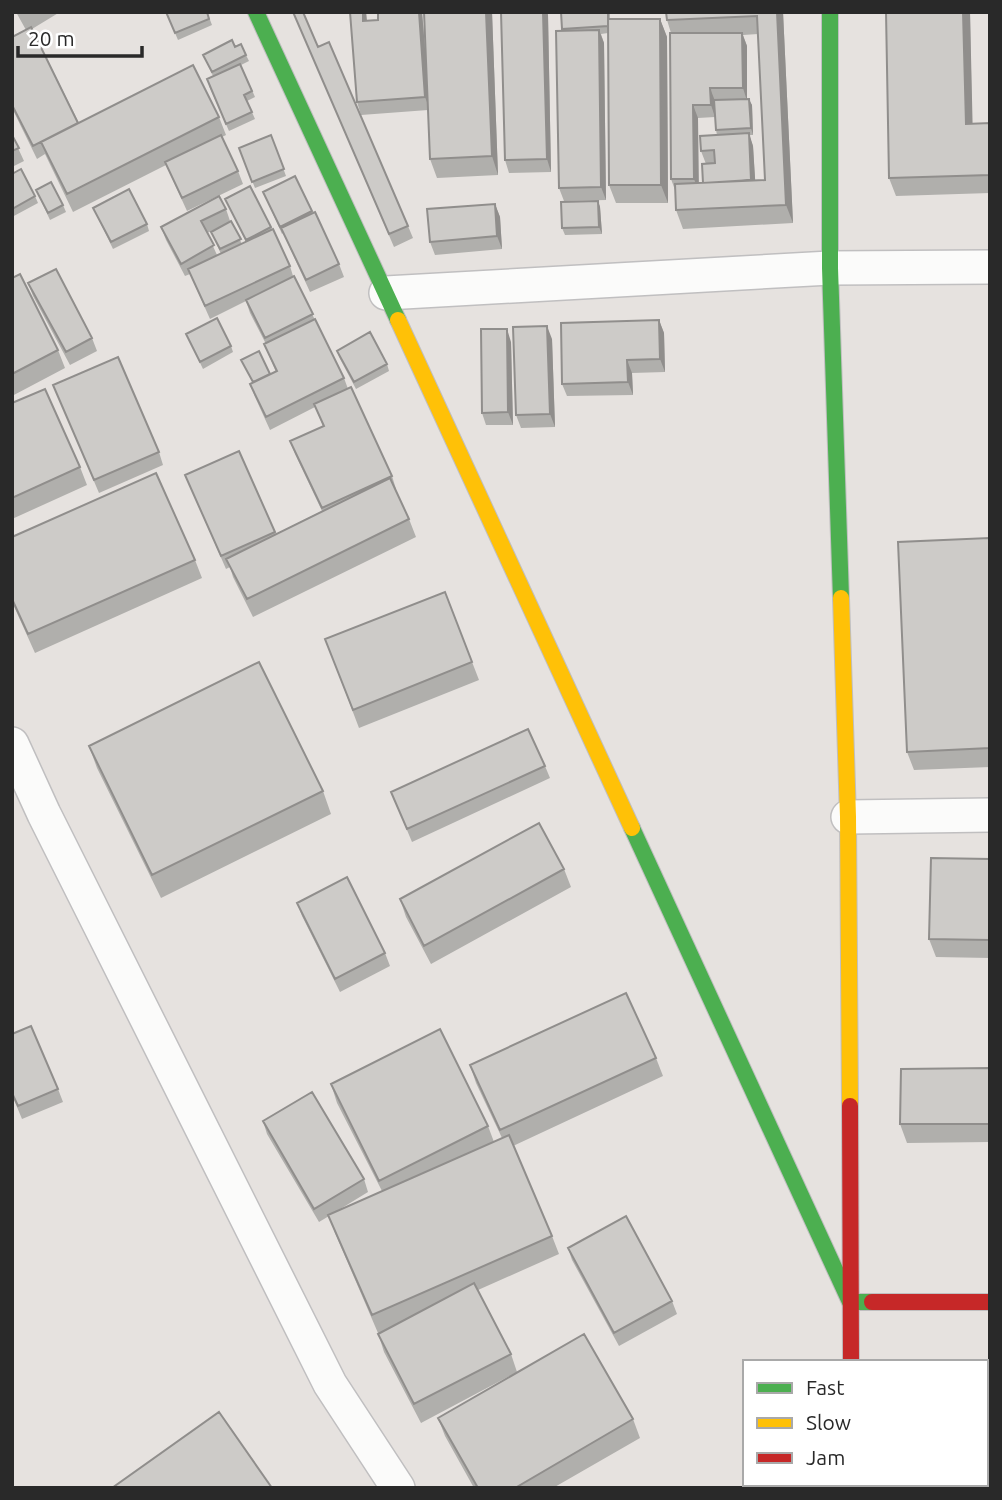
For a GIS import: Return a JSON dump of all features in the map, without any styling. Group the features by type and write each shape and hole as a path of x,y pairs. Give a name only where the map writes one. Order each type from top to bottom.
{"street":[{"path":"256,12 850,1302"},
{"path":"830,12 830,268 848,817 850,1360"},
{"path":"386,293 830,268 990,267"},
{"path":"12,744 330,1384 398,1488"},
{"path":"848,817 990,815"},
{"path":"850,1302 990,1302"}],"building":[{"path":"166,12 207,12 209,19 175,33"},
{"path":"293,12 303,12 318,47 329,42 408,226 389,234"},
{"path":"350,12 363,12 363,21 378,20 378,12 419,12 425,97 357,102"},
{"path":"424,12 486,12 492,156 430,159"},
{"path":"501,12 543,12 547,159 505,160"},
{"path":"561,12 608,12 608,26 562,29"},
{"path":"666,12 777,12 786,205 676,210 675,184 765,180 757,16 667,20"},
{"path":"886,12 963,12 966,124 990,123 990,175 889,178"},
{"path":"608,19 660,19 661,185 609,185"},
{"path":"31,27 78,123 33,146 12,105 12,37"},
{"path":"599,30 601,187 559,188 556,31"},
{"path":"670,33 742,33 743,88 710,88 711,105 693,105 694,179 671,179"},
{"path":"232,40 235,47 241,44 246,55 212,72 203,55"},
{"path":"240,64 252,91 244,95 252,112 226,124 207,79"},
{"path":"193,65 219,117 67,194 41,142"},
{"path":"749,99 751,128 716,130 714,100"},
{"path":"749,133 751,180 703,183 702,164 715,163 714,150 701,151 700,136"},
{"path":"12,135 19,148 12,151"},
{"path":"221,135 238,171 182,198 165,162"},
{"path":"271,135 284,169 252,182 239,148"},
{"path":"21,169 35,196 12,209 12,174"},
{"path":"295,176 312,211 280,227 263,192"},
{"path":"51,182 63,205 48,213 36,190"},
{"path":"250,186 271,227 246,240 225,199"},
{"path":"129,189 147,224 111,242 93,208"},
{"path":"219,196 226,209 201,221 214,245 181,264 161,227"},
{"path":"598,201 599,227 562,228 561,202"},
{"path":"495,204 497,236 430,242 427,209"},
{"path":"315,212 339,264 306,280 281,228"},
{"path":"231,221 241,239 220,249 211,232"},
{"path":"273,229 290,266 205,306 188,269"},
{"path":"56,269 92,338 66,352 28,283"},
{"path":"20,274 58,350 12,374 12,278"},
{"path":"294,276 313,314 265,338 246,300"},
{"path":"217,318 231,346 200,362 186,334"},
{"path":"315,319 344,378 266,417 250,384 277,371 264,344"},
{"path":"659,320 660,359 627,360 628,382 562,384 561,323"},
{"path":"547,326 550,414 516,415 513,327"},
{"path":"481,329 507,329 508,412 482,413"},
{"path":"370,332 387,364 354,382 337,351"},
{"path":"259,351 270,374 253,382 241,360"},
{"path":"118,357 159,452 94,480 53,385"},
{"path":"351,387 392,476 322,508 290,441 324,426 314,404"},
{"path":"45,389 80,467 12,498 12,403"},
{"path":"239,451 275,532 221,556 185,475"},
{"path":"156,473 195,560 28,634 12,599 12,537"},
{"path":"390,478 409,519 247,599 226,559"},
{"path":"989,538 990,748 907,752 898,542"},
{"path":"445,592 472,662 353,710 325,639"},
{"path":"259,662 323,791 152,875 89,746"},
{"path":"528,729 545,766 407,829 391,792"},
{"path":"539,823 564,869 424,946 400,899"},
{"path":"931,858 990,859 990,940 929,939"},
{"path":"347,877 385,953 335,979 297,903"},
{"path":"626,993 656,1058 500,1130 470,1065"},
{"path":"31,1026 58,1089 18,1106 12,1093 12,1034"},
{"path":"440,1029 488,1126 379,1181 331,1084"},
{"path":"990,1068 990,1124 900,1124 901,1069"},
{"path":"312,1092 364,1179 314,1209 263,1121"},
{"path":"509,1135 552,1236 372,1315 328,1215"},
{"path":"626,1216 672,1301 614,1333 568,1248"},
{"path":"474,1283 511,1354 414,1404 378,1334"},
{"path":"584,1334 633,1419 515,1488 478,1488 438,1418"},
{"path":"990,1362 990,1488 911,1488 988,1486"},
{"path":"219,1412 272,1488 112,1488"}],"traffic: fast":[{"path":"256,12 398,320"},
{"path":"830,12 830,268 841,598"},
{"path":"632,828 850,1302 872,1302"}],"traffic: slow":[{"path":"398,320 632,828"},
{"path":"841,598 848,817 850,1106"}],"traffic: jam":[{"path":"850,1106 851,1360"},
{"path":"872,1302 990,1302"}]}
